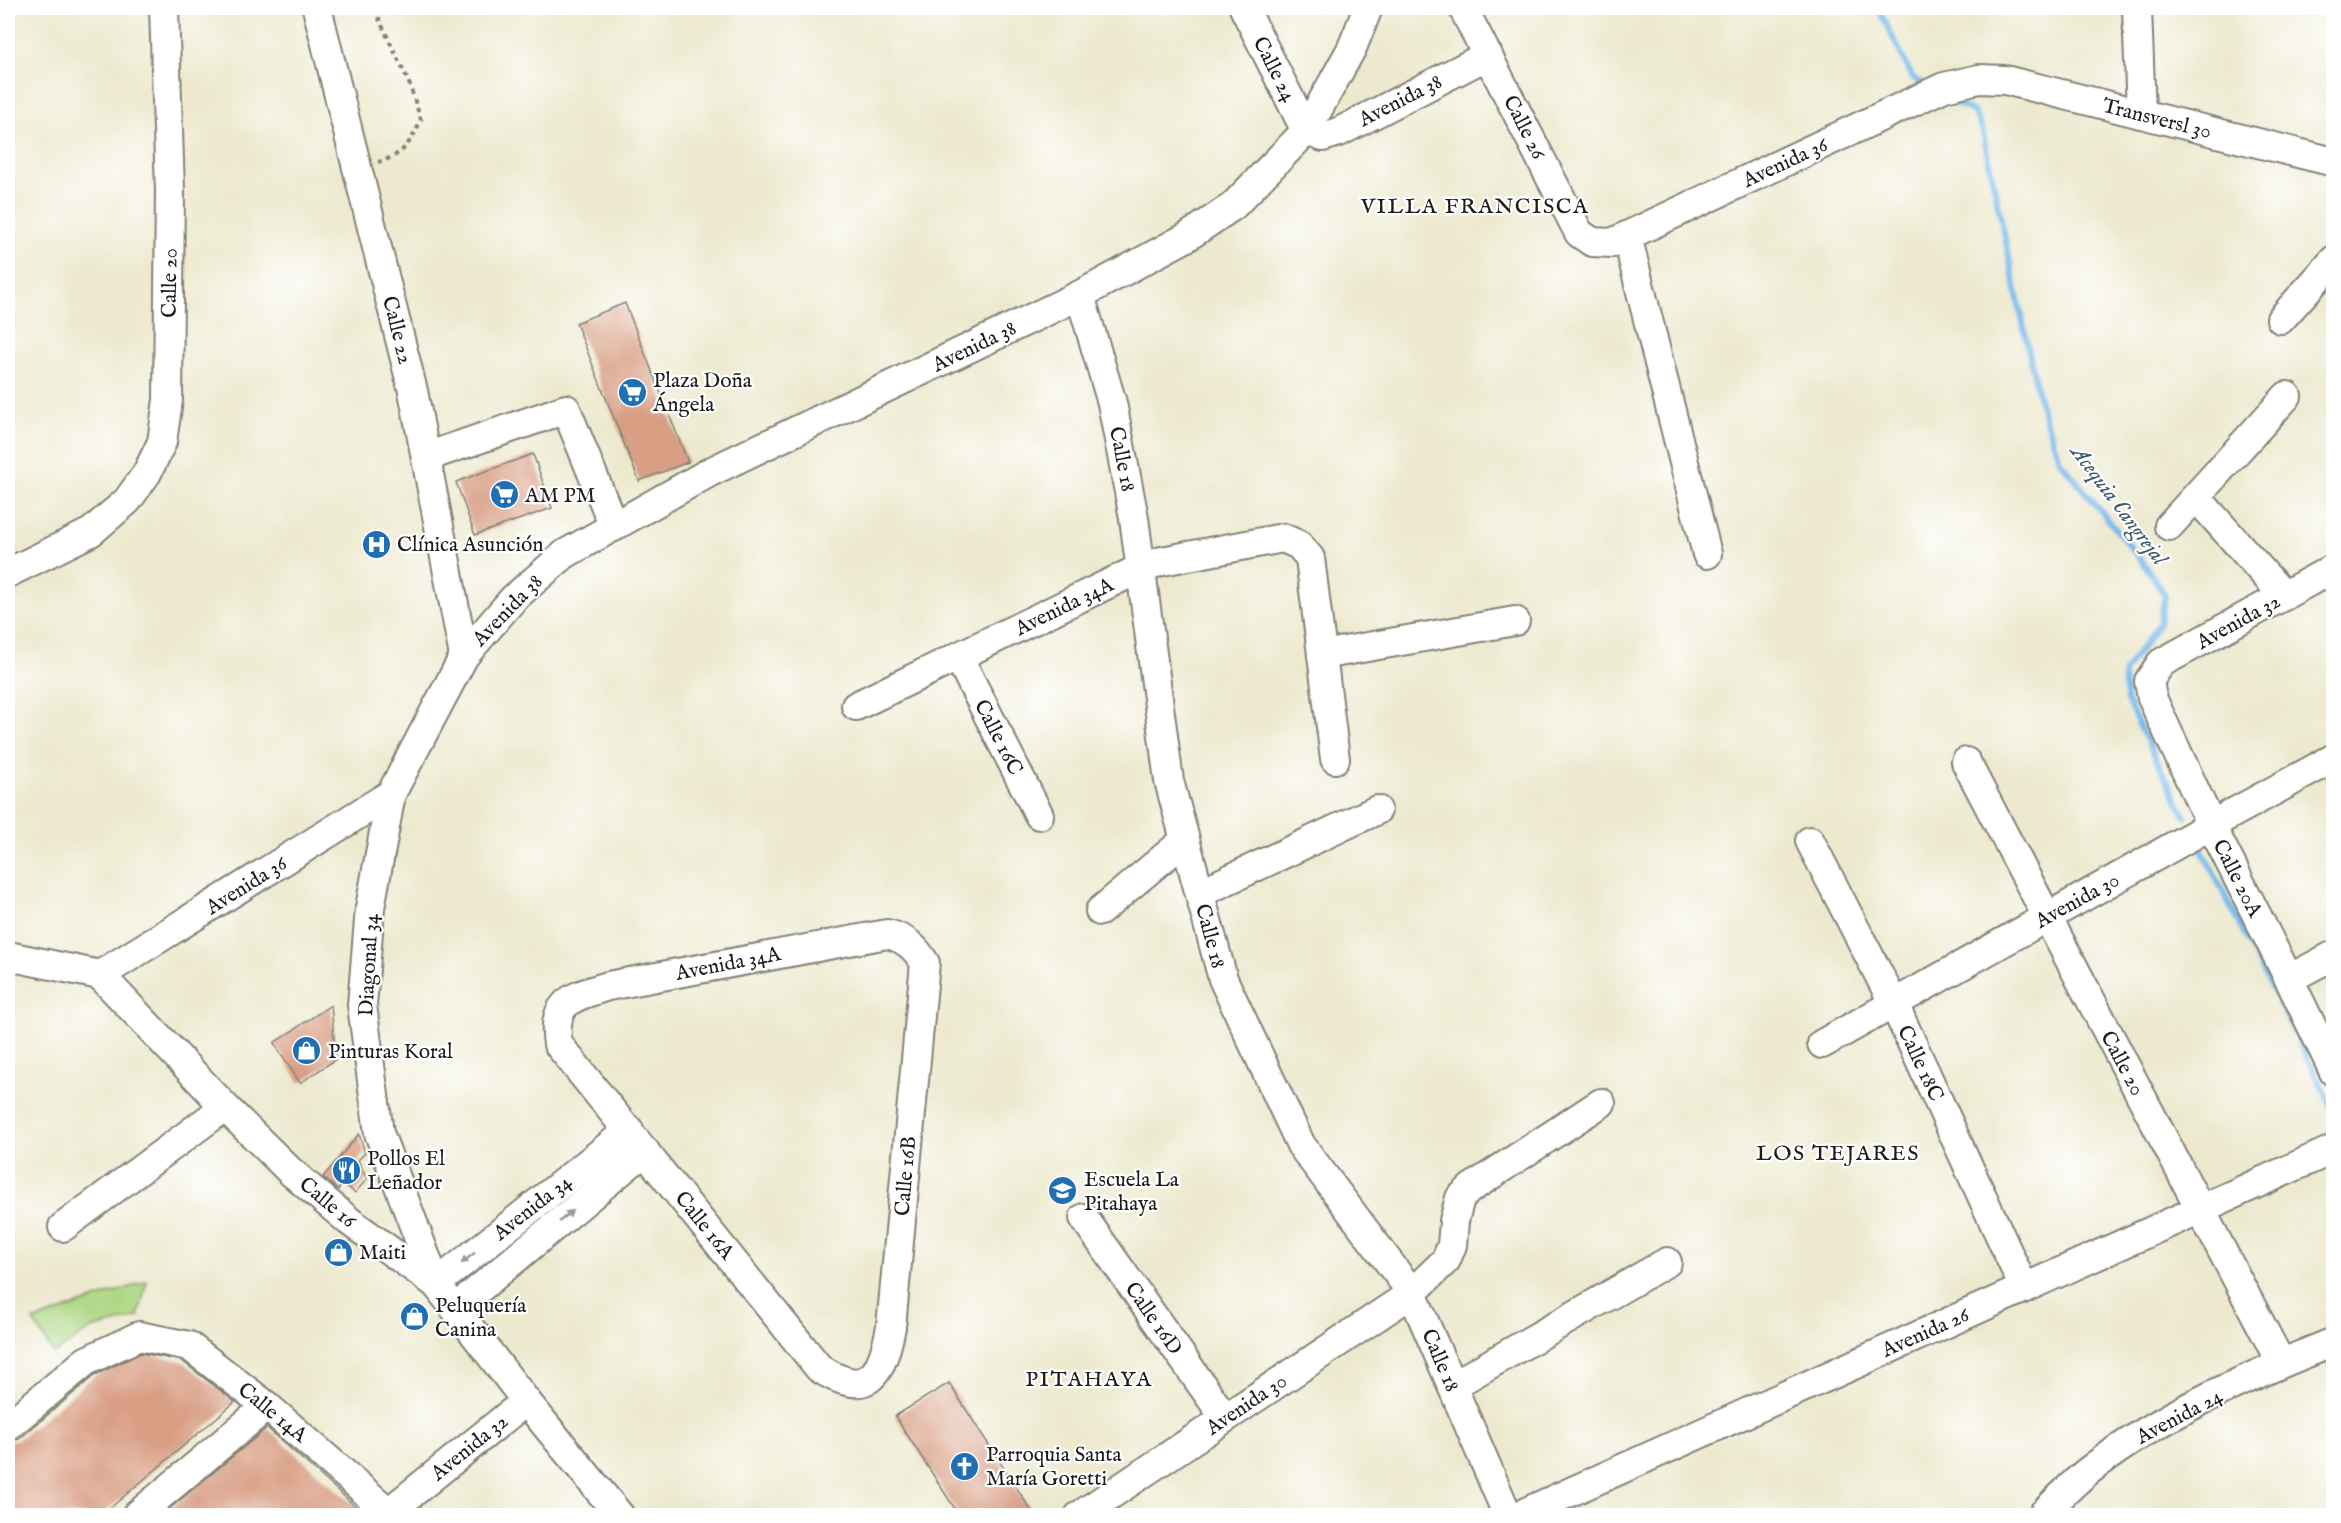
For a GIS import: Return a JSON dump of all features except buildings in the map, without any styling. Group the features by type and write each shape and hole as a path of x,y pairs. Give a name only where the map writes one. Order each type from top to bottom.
{"street":[{"name":"Calle 20","path":"8,573 90,532 127,501 147,473 162,442 168,400 170,191 165,8"},
{"name":"Calle 22","path":"317,8 413,391 464,656"},
{"name":"Calle 24","path":"1244,8 1306,130"},
{"path":"1306,130 1352,48 1368,8"},
{"name":"Calle 26","path":"1463,8 1579,233 1592,242"},
{"path":"2136,8 2141,114"},
{"name":"Avenida 38","path":"464,656 514,598 565,554 710,472 1080,296 1187,237 1233,206 1306,130 1323,137 1339,132 1488,55"},
{"name":"Transversl 30","path":"1979,79 2005,80 2334,162"},
{"name":"Avenida 36","path":"1592,242 1612,243 1944,87 1979,79"},
{"path":"1627,236 1707,554"},
{"path":"2281,319 2334,260"},
{"name":"Calle 18","path":"1080,296 1112,403 1142,568 1169,781 1223,979 1301,1145 1412,1293 1508,1515"},
{"path":"2169,526 2287,396"},
{"path":"426,457 566,409 614,527"},
{"path":"2196,497 2284,596"},
{"name":"Avenida 34A","path":"856,706 1142,568 1162,561 1282,538 1299,545 1310,558 1335,759"},
{"name":"Avenida 32","path":"2149,681 2161,663 2334,568"},
{"path":"1322,655 1515,621"},
{"name":"Diagonal 34","path":"436,1284 379,1133 362,1005 370,908 391,794 464,656"},
{"name":"Calle 16C","path":"959,658 1039,815"},
{"name":"Calle 20A","path":"2149,681 2152,698 2211,825 2334,1072"},
{"name":"Avenida 30","path":"1822,1044 2334,758"},
{"name":"Calle 20","path":"1966,762 2281,1364"},
{"name":"Avenida 36","path":"100,975 391,794"},
{"path":"1200,893 1377,810"},
{"path":"1100,912 1185,840"},
{"name":"Calle 18C","path":"1810,841 1894,1004 2024,1288"},
{"name":"Avenida 34A","path":"558,1044 556,1028 558,1013 565,1003 574,997 609,986 887,933 908,942 918,951 925,963"},
{"path":"2289,979 2334,955"},
{"path":"8,956 100,975"},
{"name":"Calle 16B","path":"865,1381 879,1369 891,1327 925,963"},
{"name":"Calle 16","path":"100,975 225,1107 290,1171 349,1221 436,1284 526,1401 620,1515"},
{"name":"Calle 16A","path":"558,1044 819,1368 837,1379 852,1384 865,1381"},
{"name":"Avenida 30","path":"1079,1515 1412,1293 1446,1260 1452,1245 1454,1221 1460,1198 1471,1188 1601,1102"},
{"path":"63,1227 225,1107"},
{"name":"Avenida 34","path":"436,1284 637,1140"},
{"name":"Avenida 34","path":"456,1308 637,1140"},
{"name":"Avenida 26","path":"1517,1515 2334,1149"},
{"name":"Calle 16D","path":"1084,1218 1225,1418"},
{"path":"1452,1386 1667,1262"},
{"name":"Calle 14A","path":"8,1426 86,1361 139,1336 189,1346 267,1406 389,1514"},
{"name":"Avenida 24","path":"2041,1515 2086,1472 2152,1426 2281,1364 2334,1342"},
{"name":"Avenida 32","path":"389,1514 526,1401"},
{"path":"136,1515 267,1406"}],"path":[{"path":"357,168 388,160 409,145 421,120 408,80 379,19 377,8"}],"green space":[{"path":"147,1281 138,1317 91,1329 54,1354 33,1321"}],"waterway":[{"name":"Acequia Cangrejal","path":"1878,8 1913,78 1922,83"},
{"name":"Acequia Cangrejal","path":"1950,101 1973,111 1982,129 2040,404 2060,461 2145,565 2165,596 2159,624 2124,672 2126,699 2185,816"},
{"name":"Acequia Cangrejal","path":"2201,848 2334,1111"}],"place":[{"name":"Plaza Doña Ángela","path":"632,392"},
{"name":"AM PM","path":"504,495"},
{"name":"Clínica Asunción","path":"376,544"},
{"name":"Pinturas Koral","path":"307,1051"},
{"name":"Pollos El Leñador","path":"346,1170"},
{"name":"Escuela La Pitahaya","path":"1063,1191"},
{"name":"Maiti","path":"338,1252"},
{"name":"Peluquería Canina","path":"414,1317"},
{"name":"Parroquia Santa María Goretti","path":"965,1466"}],"district":[{"name":"VILLA FRANCISCA","path":"1475,205"},
{"name":"LOS TEJARES","path":"1838,1152"},
{"name":"PITAHAYA","path":"1089,1378"}]}
